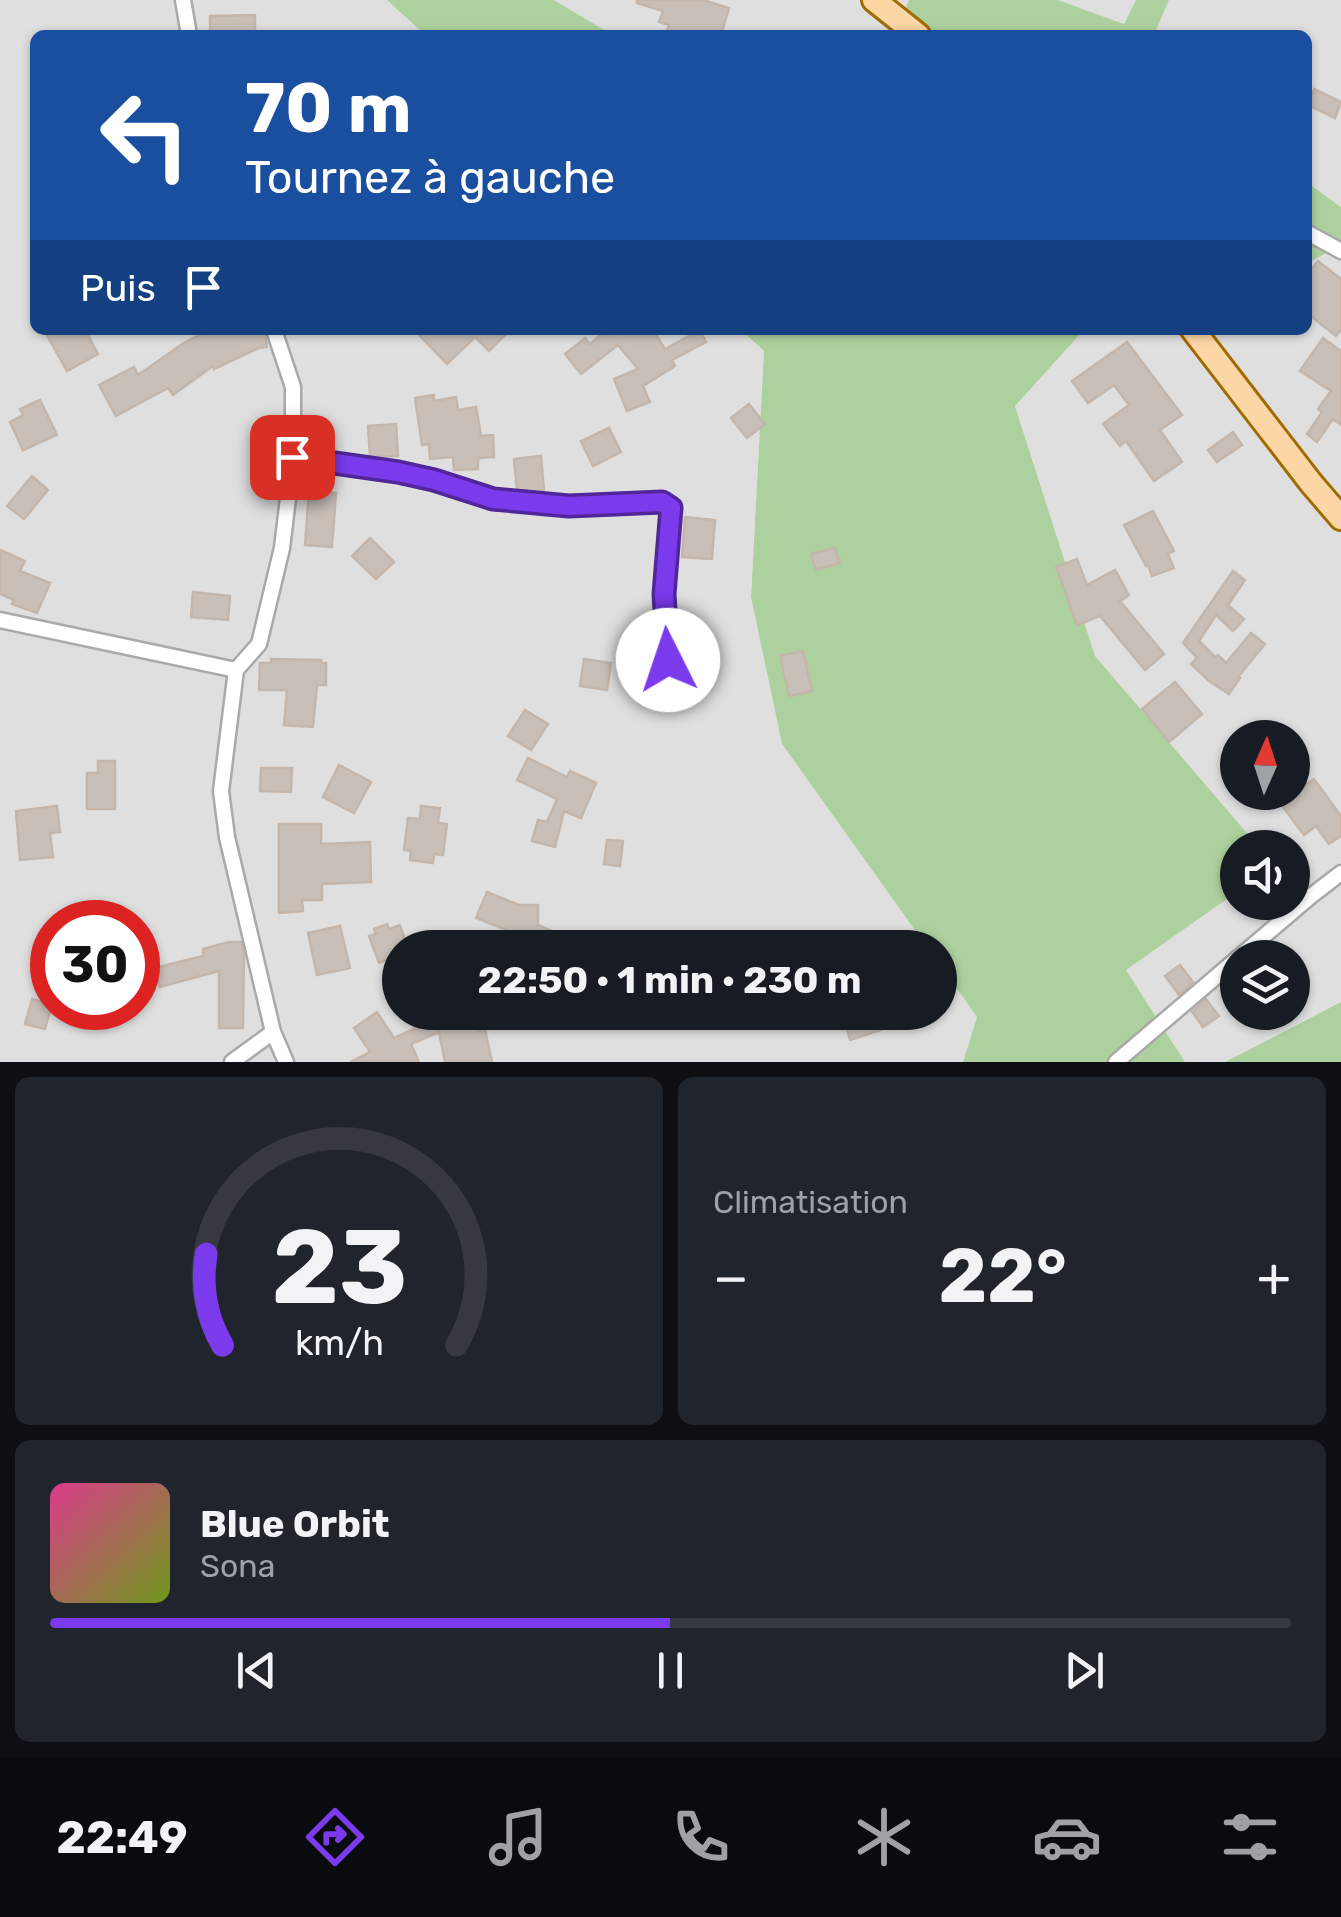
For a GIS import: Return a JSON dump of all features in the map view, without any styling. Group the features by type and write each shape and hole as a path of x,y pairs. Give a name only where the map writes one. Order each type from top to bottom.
{"main road":[{"path":"874,0 912,30"},
{"path":"1197,335 1341,518"}],"street":[{"path":"183,0 188,30"},
{"path":"1312,235 1341,251"},
{"path":"276,335 294,387 292,457 282,548 259,644 236,670 221,791 227,837 273,1032 286,1062"},
{"path":"292,457 398,472 493,499 569,506 662,502 671,508 664,594 668,660"},
{"path":"0,620 236,670"},
{"path":"1259,940 1341,874"},
{"path":"1116,1062 1220,973"},
{"path":"232,1062 273,1032"}],"shaded area":[{"path":"0,0 387,0 420,30 30,30 30,335 746,335 764,351 751,597 782,744 915,930 382,930 382,1030 957,1030 957,989 977,1017 963,1062 0,1062"},
{"path":"554,0 909,0 897,30 605,30"},
{"path":"1058,0 1136,0 1124,24"},
{"path":"1169,0 1341,0 1341,207 1312,186 1312,30 1156,30"},
{"path":"1341,245 1341,1002 1310,1018 1310,940 1220,940 1220,1030 1287,1030 1225,1062 1185,1062 1126,970 1220,904 1220,920 1310,920 1310,830 1244,830 1227,810 1310,810 1310,720 1220,720 1220,802 1095,656 1015,406 1079,335 1312,335 1312,261"}],"green space":[{"path":"387,0 554,0 605,30 420,30"},
{"path":"909,0 1058,0 1124,24 1136,0 1169,0 1156,30 897,30"},
{"path":"1312,186 1341,207 1341,245 1312,261"},
{"path":"746,335 1079,335 1015,406 1095,656 1220,802 1220,810 1227,810 1244,830 1220,830 1220,904 1126,970 1185,1062 963,1062 977,1017 957,989 957,930 915,930 782,744 751,597 764,351"},
{"path":"1341,1002 1341,1062 1225,1062 1287,1030 1310,1030 1310,1018"}],"building":[{"path":"703,0 729,8 722,30 667,30 669,25 659,22 663,11 637,3"},
{"path":"255,15 255,30 210,30 210,16"},
{"path":"1314,89 1341,102 1335,118 1312,107"},
{"path":"1318,261 1341,279 1341,330 1336,336 1312,317 1312,269"},
{"path":"47,335 88,335 98,354 67,371"},
{"path":"200,335 265,335 267,347 214,369 213,366 173,395 168,388 116,416 99,385 134,367 138,375"},
{"path":"505,335 489,351 475,337 447,364 420,336"},
{"path":"601,335 656,335 665,349 691,335 702,335 706,342 672,360 675,366 643,386 650,402 627,411 614,379 638,369 618,345 581,374 565,354 585,338 590,344"},
{"path":"1323,338 1341,351 1341,425 1333,419 1317,442 1307,434 1331,391 1300,371"},
{"path":"1127,342 1182,415 1160,430 1182,462 1154,481 1126,441 1120,446 1103,424 1129,405 1114,385 1088,403 1072,381"},
{"path":"434,395 434,401 456,397 458,410 476,407 481,436 493,435 494,457 478,458 478,469 454,470 453,457 430,459 429,444 422,445 415,398"},
{"path":"40,400 57,435 23,450 10,422 23,415 20,409"},
{"path":"749,404 765,424 747,438 731,418"},
{"path":"396,424 398,456 370,457 368,426"},
{"path":"609,428 621,452 593,466 581,441"},
{"path":"1233,432 1242,445 1217,462 1208,450"},
{"path":"541,456 544,491 517,490 514,459"},
{"path":"32,476 48,490 24,519 7,506"},
{"path":"309,491 336,493 332,547 305,545"},
{"path":"1153,511 1174,551 1168,554 1174,568 1152,576 1124,525"},
{"path":"685,517 715,520 712,559 682,557"},
{"path":"370,538 394,562 376,579 352,556"},
{"path":"835,548 840,563 816,570 811,554"},
{"path":"0,550 25,561 20,571 50,583 37,613 12,604 14,600 0,594"},
{"path":"1077,559 1087,585 1115,570 1129,595 1120,601 1164,654 1145,670 1100,616 1077,625 1056,567"},
{"path":"1233,571 1245,580 1228,605 1244,619 1233,631 1216,615 1199,641 1226,663 1251,633 1265,644 1229,694 1191,664 1197,658 1183,643"},
{"path":"193,592 230,596 228,620 191,617"},
{"path":"620,643 656,646 655,675 618,672"},
{"path":"803,651 812,691 789,696 780,656"},
{"path":"271,659 326,663 326,685 317,685 313,727 284,725 287,690 259,690 260,663 271,663"},
{"path":"584,659 611,663 607,690 580,686"},
{"path":"1175,682 1202,714 1169,742 1142,709"},
{"path":"525,710 548,724 531,750 508,736"},
{"path":"528,758 567,777 570,771 596,783 581,818 564,811 555,847 532,841 538,820 547,822 557,799 517,780"},
{"path":"98,761 115,761 115,809 87,809 87,773 98,773"},
{"path":"339,765 371,782 354,813 323,797"},
{"path":"261,768 292,768 291,792 260,791"},
{"path":"1314,779 1341,816 1341,836 1329,844 1316,826 1300,830 1285,810 1310,810 1310,782"},
{"path":"57,806 60,832 50,833 53,857 20,860 16,811"},
{"path":"421,806 440,808 438,823 447,824 443,855 434,854 433,863 410,860 411,851 404,850 408,818 420,819"},
{"path":"279,824 321,824 321,844 370,842 371,882 322,884 322,900 302,900 303,911 279,913"},
{"path":"607,840 623,841 620,866 604,864"},
{"path":"487,892 519,905 538,905 538,925 549,930 506,930 476,918"},
{"path":"387,924 389,929 400,925 402,930 382,930 379,963 369,936 376,934 374,929"},
{"path":"340,926 350,968 317,975 308,933"},
{"path":"241,942 243,1028 219,1028 219,971 160,987 160,967 203,956 203,949"},
{"path":"1180,965 1193,982 1179,995 1165,976"},
{"path":"1206,999 1219,1016 1203,1027 1192,1012"},
{"path":"377,1012 382,1030 389,1030 394,1038 412,1030 485,1030 492,1062 445,1062 439,1032 411,1044 419,1062 350,1062 370,1052 354,1028"},
{"path":"847,1030 881,1030 850,1040"}],"route":[{"path":"292,457 398,472 493,499 569,506 662,502 671,508 664,594 668,660"}]}
